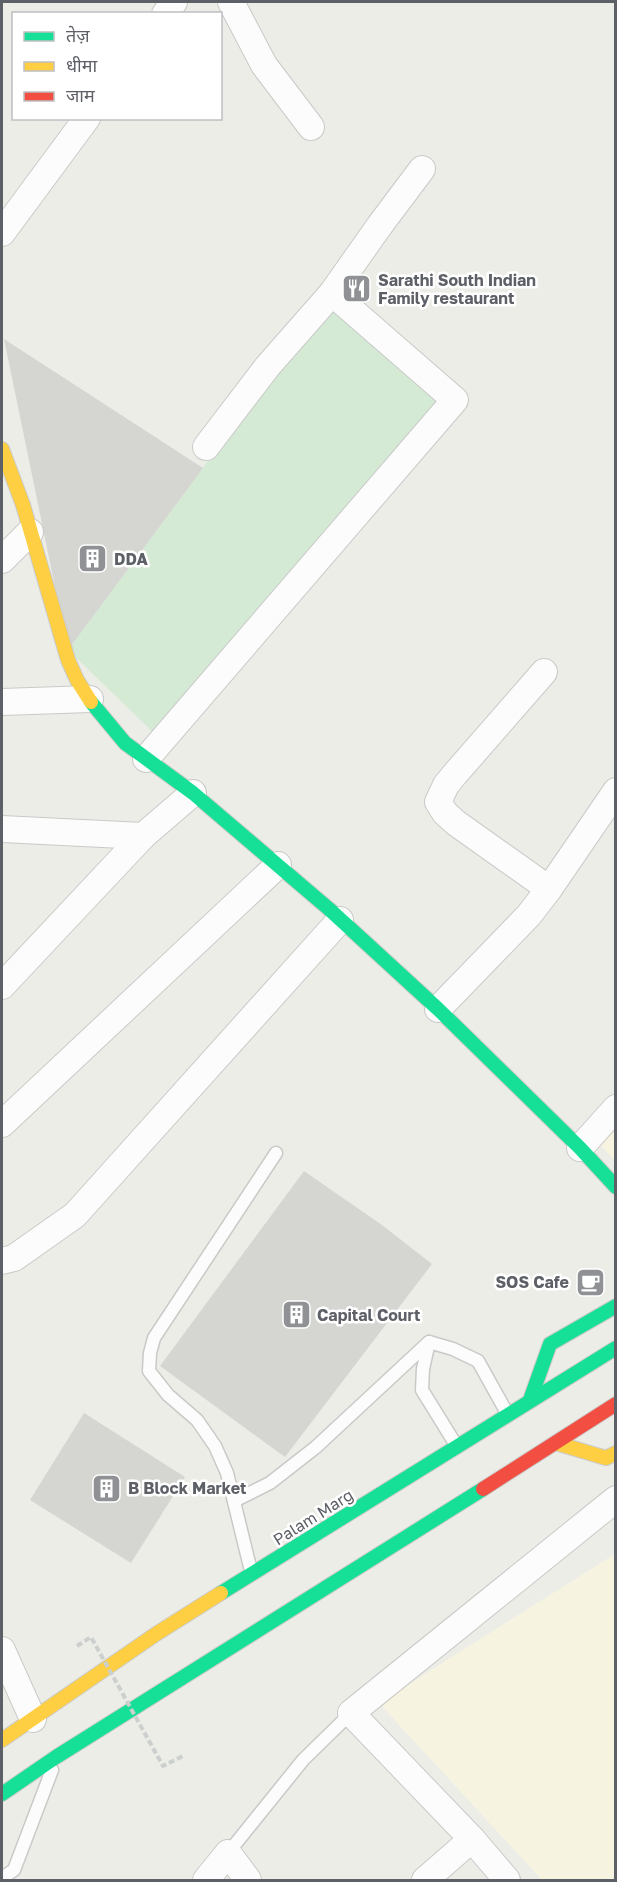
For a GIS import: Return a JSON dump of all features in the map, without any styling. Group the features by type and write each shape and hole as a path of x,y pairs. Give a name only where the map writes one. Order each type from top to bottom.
{"main road":[{"path":"2,448 23,505 68,660 95,709 114,732 125,743 193,793 278,865 438,1009 580,1148 615,1187"},
{"path":"530,1400 550,1344 615,1306"},
{"name":"Palam Marg","path":"2,1740 156,1634 615,1348"},
{"path":"2,1794 56,1757 615,1404"},
{"path":"556,1443 606,1458 615,1453"}],"street":[{"path":"231,2 264,65 311,127"},
{"path":"2,233 86,120"},
{"path":"206,447 267,367 332,293 422,169"},
{"path":"146,759 455,400 332,293"},
{"path":"2,560 30,532"},
{"path":"544,672 450,779 438,802 445,813 456,823 549,889"},
{"path":"2,702 90,699"},
{"path":"438,1009 529,915 615,791"},
{"path":"2,986 143,836 193,793"},
{"path":"2,828 143,836"},
{"path":"2,1124 278,865"},
{"path":"2,1261 14,1258 75,1215 340,920"},
{"path":"2,957 30,956"},
{"path":"580,1148 615,1108"},
{"path":"507,1881 472,1839 351,1713 615,1499"},
{"path":"2,1650 33,1719"},
{"path":"425,1881 472,1839"},
{"path":"206,1881 228,1853 248,1881"}],"lane":[{"path":"252,1575 227,1473 215,1446 197,1420 168,1395 149,1371 150,1353 154,1338 276,1153"},
{"path":"234,1501 270,1483 303,1458 429,1342"},
{"path":"429,1342 453,1349 478,1361 508,1414"},
{"path":"429,1342 423,1369 422,1390 457,1446"},
{"path":"228,1853 303,1760 351,1713"},
{"path":"2,1878 14,1870 56,1757"}],"path":[{"path":"77,1646 91,1637 163,1766 185,1755"}],"shaded area":[{"path":"615,1102 615,1161 587,1130"},
{"path":"615,1554 615,1880 542,1880 379,1703"}],"green space":[{"path":"332,293 455,400 160,739 68,650"}],"building":[{"name":"DDA","path":"4,339 203,468 68,650"},
{"name":"Capital Court","path":"304,1171 382,1225 432,1264 285,1457 160,1366"},
{"name":"B Block Market","path":"84,1413 185,1477 131,1563 30,1500"}],"traffic: fast":[{"path":"91,702 125,743 193,793 329,909 438,1009 580,1148 616,1187"},
{"path":"530,1400 550,1344 616,1306"},
{"path":"221,1593 616,1348"},
{"path":"2,1794 56,1757 483,1489"}],"traffic: slow":[{"path":"2,449 23,505 68,660 91,702"},
{"path":"556,1443 606,1458 616,1453"},
{"path":"2,1740 156,1634 221,1593"}],"traffic: jam":[{"path":"483,1489 616,1404"}],"place":[{"name":"Sarathi South Indian Family restaurant","path":"357,289"},
{"name":"DDA","path":"93,559"},
{"name":"SOS Cafe","path":"590,1282"},
{"name":"Capital Court","path":"296,1315"},
{"name":"B Block Market","path":"107,1488"}]}
